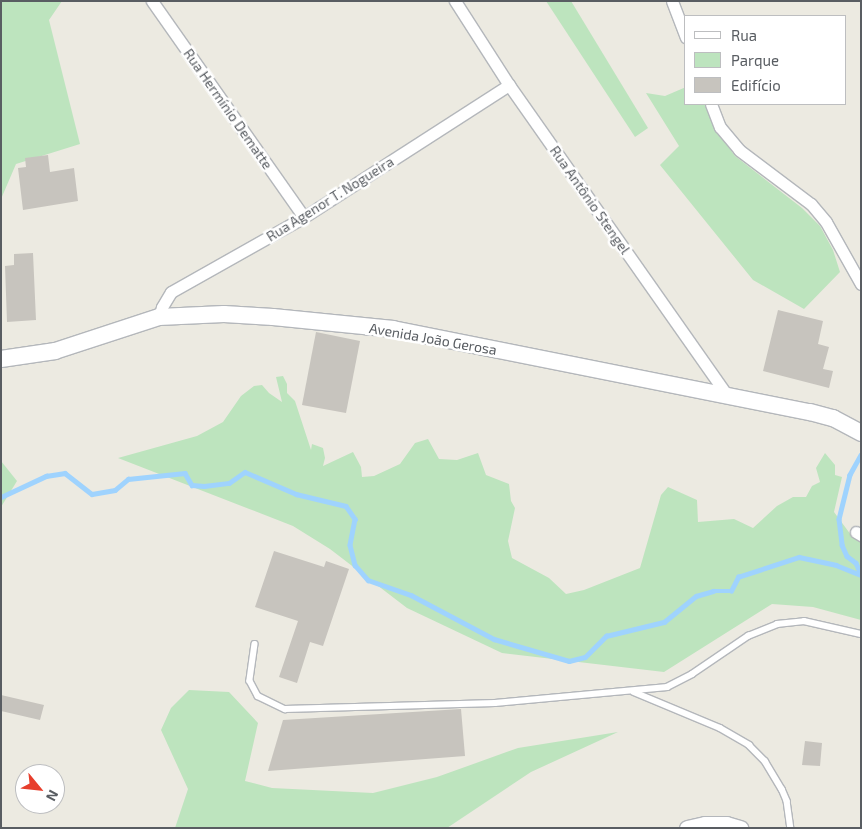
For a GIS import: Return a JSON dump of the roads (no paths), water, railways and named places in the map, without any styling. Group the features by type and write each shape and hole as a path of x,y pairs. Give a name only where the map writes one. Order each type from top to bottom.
{"main road":[{"name":"Avenida João Gerosa","path":"1,359 56,351 160,317 234,314 393,329 833,418 861,433"}],"street":[{"name":"Rua Hermínio Dematte","path":"152,1 304,217"},
{"name":"Rua Antônio Stengel","path":"454,1 509,85 728,397"},
{"path":"672,1 684,32"},
{"name":"Rua Agenor T. Nogueira","path":"160,317 162,307 171,292 304,217 509,85"},
{"path":"711,105 720,127 739,150 811,204 826,222 861,284"},
{"path":"687,828 705,824 726,824 740,828"}],"lane":[{"path":"255,644 250,681 258,696 285,709 495,703 667,687 682,681 748,636 777,624 804,621 861,634"},
{"path":"632,691 720,728 749,745 765,761 779,782 787,801 791,828"}],"waterway":[{"path":"861,455 850,475 839,519 842,545 847,556 856,563 861,574"},
{"path":"1,497 46,476 65,473 92,494 115,490 128,479 185,473 192,485 204,486 229,483 245,472 296,494 346,506 355,519 350,545 355,565 368,580 411,595 494,639 569,661 585,657 606,636 664,622 696,596 713,591 731,591 738,577 799,557 836,565 861,575"}]}
